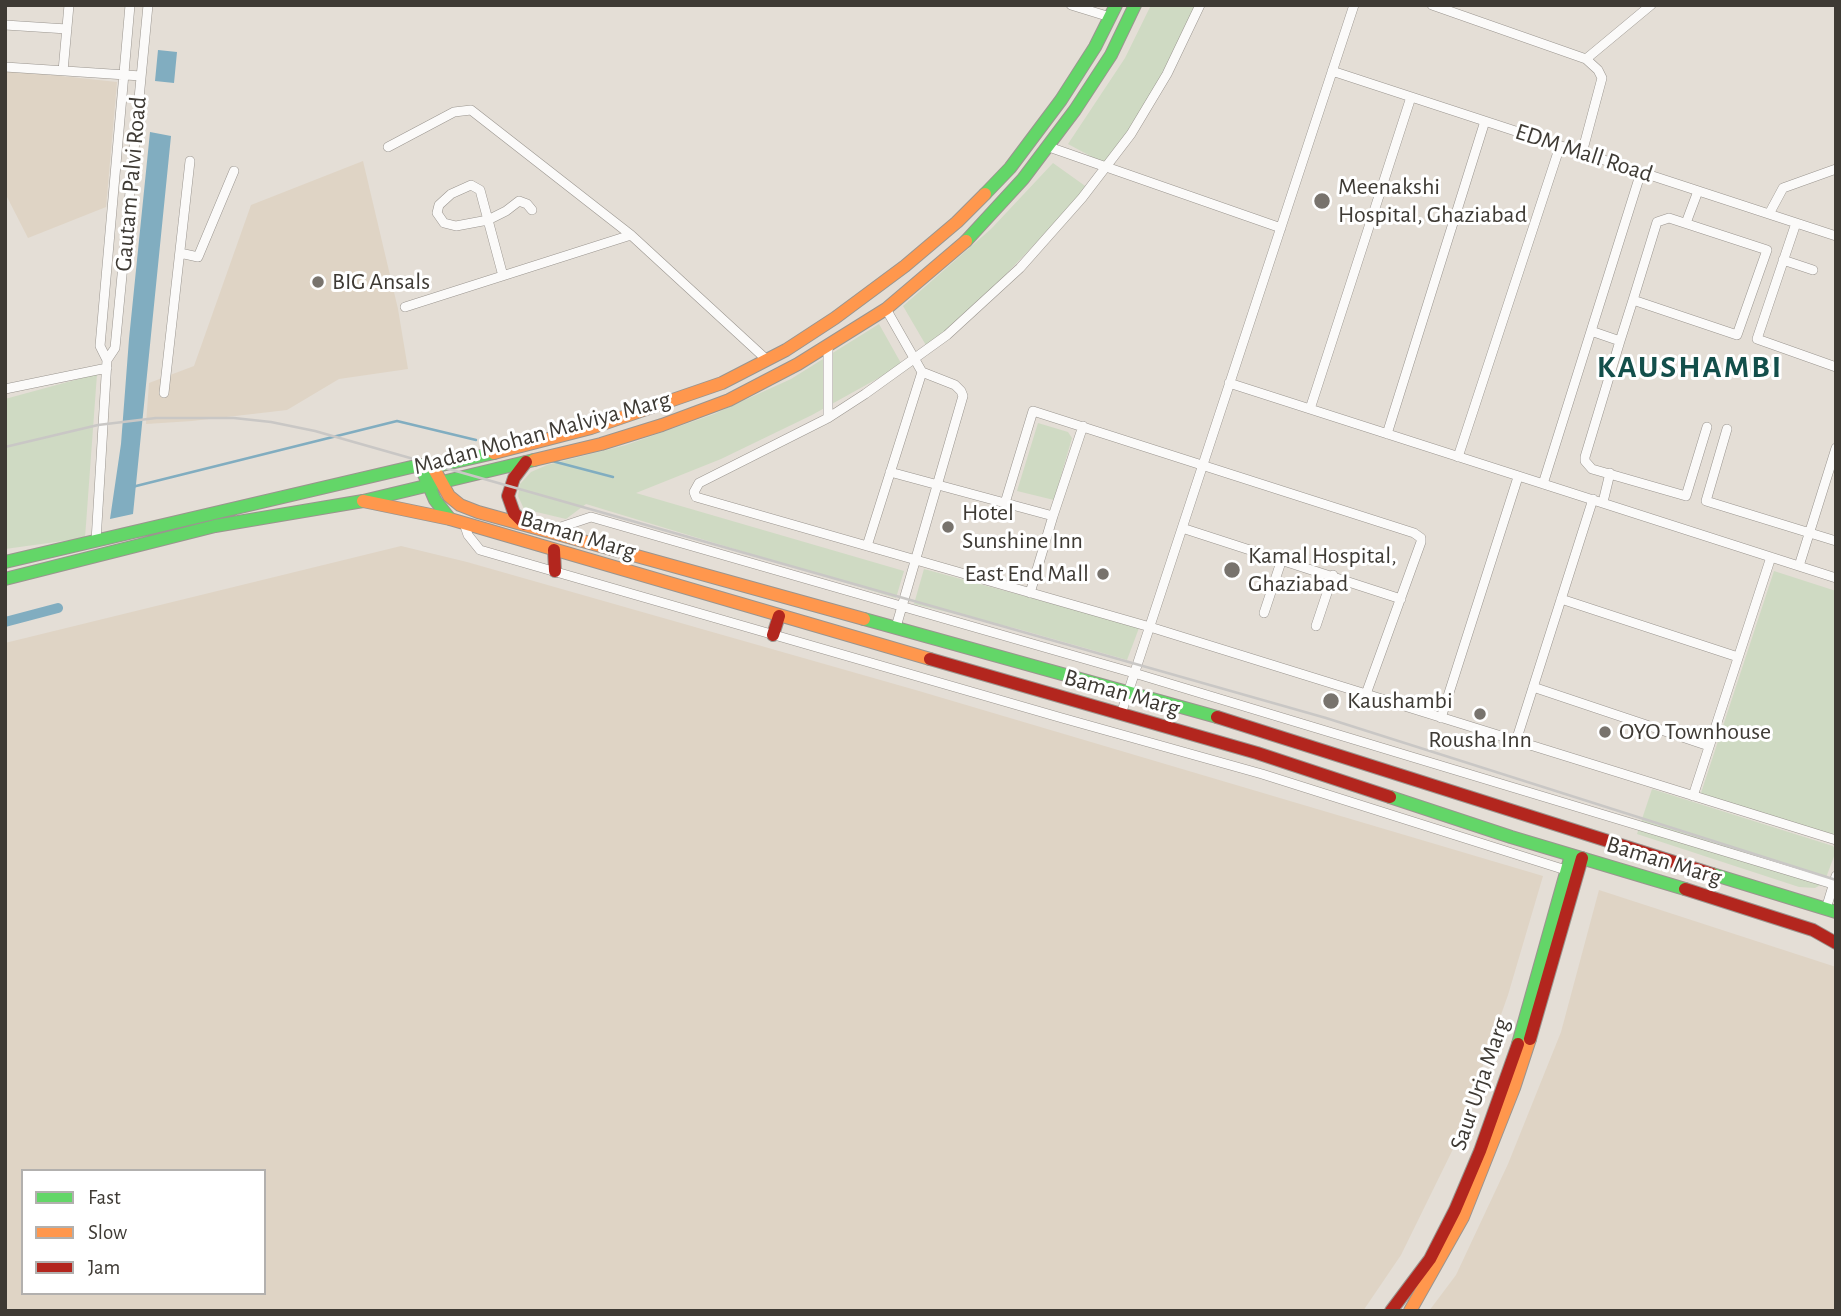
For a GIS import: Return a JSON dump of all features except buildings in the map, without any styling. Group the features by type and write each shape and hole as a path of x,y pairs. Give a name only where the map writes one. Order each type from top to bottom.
{"main road":[{"name":"Madan Mohan Malviya Marg","path":"5,562 420,466 433,467 591,428 722,383 786,350 835,318 957,222 1017,158 1062,100 1095,47 1116,5"},
{"name":"Madan Mohan Malviya Marg","path":"5,579 215,526 363,501 527,462 638,433 729,400 798,364 886,309 971,237 1049,147 1111,55 1135,5"},
{"path":"939,237 953,252"},
{"path":"527,462 514,478 508,496 514,513 527,526"},
{"path":"420,466 435,500 450,519"},
{"name":"Baman Marg","path":"433,467 449,496 460,505 527,526 1262,730 1831,910"},
{"name":"Baman Marg","path":"363,501 450,519 1257,753 1813,930 1836,943"},
{"path":"554,550 555,571"},
{"path":"820,607 836,633"},
{"path":"773,635 779,616"},
{"path":"854,638 860,617"},
{"path":"1398,800 1405,777"},
{"path":"1421,807 1429,784"},
{"name":"Saur Urja Marg","path":"1410,1311 1463,1217 1489,1157 1539,1011 1576,856"},
{"name":"Saur Urja Marg","path":"1391,1311 1430,1259 1455,1210 1480,1151 1506,1082 1572,871"},
{"path":"1813,930 1836,936"}],"street":[{"path":"63,71 69,5"},
{"name":"Gautam Palvi Road","path":"107,364 100,346 130,5"},
{"name":"Gautam Palvi Road","path":"96,541 107,364 115,348 148,5"},
{"path":"1071,5 1110,18"},
{"path":"1200,5 1167,74 1106,168 1020,268 947,335 828,418 699,483 694,492 699,499 1150,627 1836,840"},
{"path":"1121,714 1354,5"},
{"path":"1432,5 1586,59 1598,70 1602,78 1582,153"},
{"path":"1586,59 1651,5"},
{"path":"5,25 67,29"},
{"path":"5,67 141,76"},
{"name":"EDM Mall Road","path":"1332,71 1836,236"},
{"path":"1310,409 1411,97"},
{"path":"388,147 454,112 471,110 631,235 767,360"},
{"path":"1387,434 1485,121"},
{"path":"1458,457 1560,146"},
{"path":"1049,147 1281,228"},
{"path":"164,393 190,161"},
{"path":"1769,214 1783,188 1836,169"},
{"path":"180,253 198,257 234,171"},
{"path":"1543,484 1641,172"},
{"path":"503,276 488,220 480,190 471,185 451,194 439,205 436,213 444,223 456,226 488,220 519,201 532,210"},
{"path":"1686,223 1698,191"},
{"path":"1633,300 1737,335 1767,250 1669,218 1657,222 1620,341 1585,457 1587,465 1592,469 1686,496 1707,427"},
{"path":"1796,223 1757,339 1836,367"},
{"path":"405,307 631,235"},
{"path":"1783,260 1813,270"},
{"path":"886,309 922,372 955,385 963,396 896,627"},
{"path":"1591,331 1620,341"},
{"path":"828,345 828,418"},
{"path":"5,388 107,364"},
{"path":"867,546 922,372"},
{"path":"1229,383 1836,578"},
{"path":"1005,503 1033,411 1418,535 1421,542 1366,694"},
{"path":"1030,593 1083,426"},
{"path":"1727,429 1706,501 1836,541"},
{"path":"1799,566 1835,451"},
{"path":"890,472 1053,516"},
{"path":"1516,741 1561,599 1610,473"},
{"path":"1441,718 1518,477"},
{"path":"548,531 591,517 1134,673 1835,882 1831,910"},
{"path":"464,523 468,535 480,550 1262,774 1572,871"},
{"path":"1182,528 1401,599"},
{"path":"1693,796 1771,557"},
{"path":"1264,613 1282,559"},
{"path":"1316,626 1333,575"},
{"path":"1561,599 1738,657"},
{"path":"1533,687 1709,746"}],"shaded area":[{"path":"5,70 117,82 106,207 28,238 5,193"},
{"path":"363,161 398,309 408,369 339,379 287,410 146,424 149,383 194,366 251,205"},
{"path":"401,546 467,562 919,691 1543,876 1508,995 1454,1147 1401,1255 1363,1311 5,1311 5,643"},
{"path":"1599,890 1836,967 1836,1311 1429,1311 1456,1275 1508,1164 1561,1032"}],"green space":[{"path":"1151,5 1199,5 1166,76 1107,165 1068,144 1125,58"},
{"path":"1053,163 1088,188 972,310 927,347 903,306 991,229"},
{"path":"879,324 902,365 812,415 721,459 636,493 904,571 896,598 586,504 566,519 524,509 518,496 520,484 531,472 547,465 626,445 714,414 791,379"},
{"path":"97,374 85,538 5,549 5,399"},
{"path":"1038,423 1068,432 1072,438 1054,500 1017,491"},
{"path":"924,569 1139,628 1127,660 1018,629 914,604"},
{"path":"1774,571 1836,591 1836,833 1827,836 1700,796"},
{"path":"1652,789 1833,846 1836,851 1824,883 1815,888 1799,887 1637,834"}],"water":[{"path":"158,50 177,52 174,83 155,81"},
{"path":"150,132 171,136 133,514 110,519 121,444"}],"waterway":[{"path":"132,487 397,421 476,440"},
{"path":"552,461 613,477"},
{"path":"5,622 58,608"}],"railway":[{"path":"5,447 98,425 156,418 234,418 315,431 1326,718 1836,880"}],"traffic: fast":[{"path":"985,194 1010,168 1061,100 1095,47 1116,5"},
{"path":"966,241 1023,179 1075,110 1111,55 1135,5"},
{"path":"5,562 420,465 433,467 494,453"},
{"path":"5,579 215,526 363,501 534,460"},
{"path":"420,465 435,500 450,519"},
{"path":"864,619 1217,717"},
{"path":"1390,797 1511,837 1685,889"},
{"path":"1518,1044 1571,855"},
{"path":"1712,874 1836,912"}],"traffic: slow":[{"path":"494,453 591,428 722,383 786,350 835,318 905,266 985,194"},
{"path":"534,460 601,444 729,400 798,364 886,309 966,241"},
{"path":"433,467 449,496 460,505 478,512 864,619"},
{"path":"363,501 450,519 930,659"},
{"path":"1410,1311 1463,1217 1514,1088 1530,1039"}],"traffic: jam":[{"path":"525,524 514,513 508,496 514,478 526,462"},
{"path":"554,550 555,571"},
{"path":"773,635 779,616"},
{"path":"930,659 1257,753 1390,797"},
{"path":"1217,717 1712,874"},
{"path":"1530,1039 1582,858"},
{"path":"1685,889 1813,930 1836,943"},
{"path":"1391,1311 1430,1259 1455,1210 1480,1151 1518,1044"}],"place":[{"name":"Meenakshi Hospital, Ghaziabad","path":"1322,201"},
{"name":"BIG Ansals","path":"318,282"},
{"name":"Hotel Sunshine Inn","path":"948,527"},
{"name":"Kamal Hospital, Ghaziabad","path":"1232,570"},
{"name":"East End Mall","path":"1103,574"},
{"name":"Kaushambi","path":"1331,701"},
{"name":"Rousha Inn","path":"1480,714"},
{"name":"OYO Townhouse","path":"1605,732"}],"district":[{"name":"KAUSHAMBI","path":"1690,367"}]}
